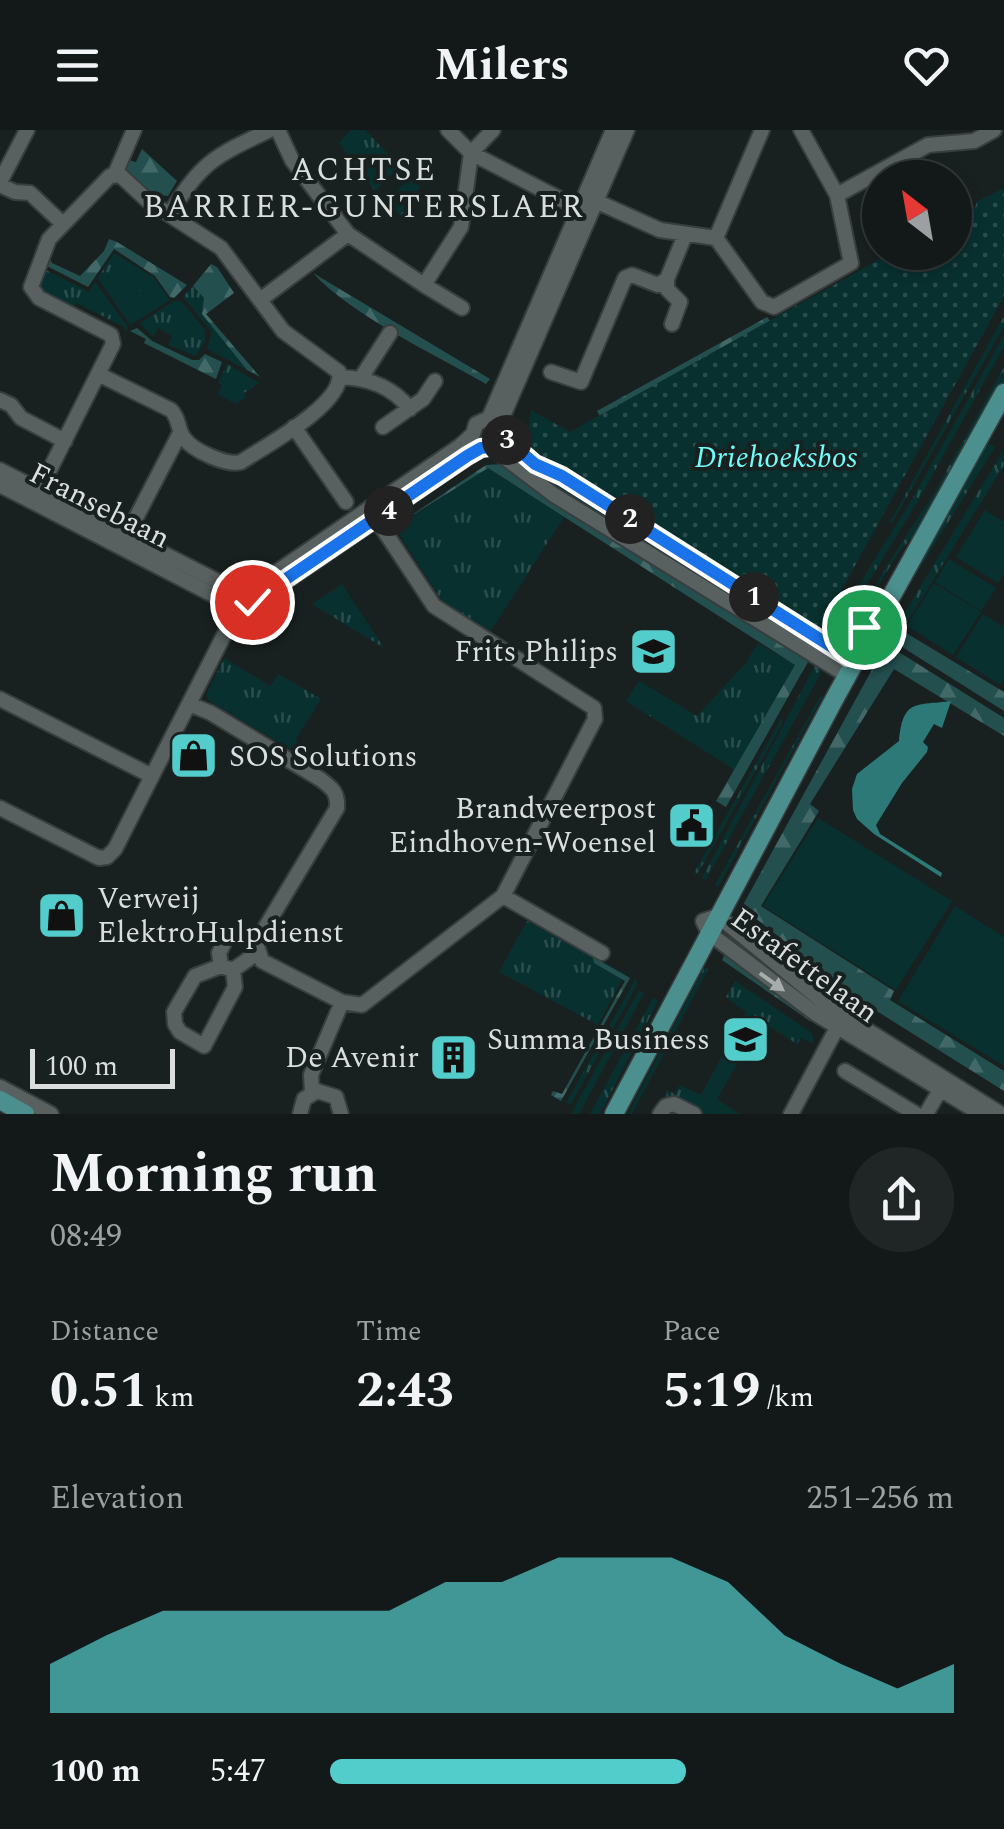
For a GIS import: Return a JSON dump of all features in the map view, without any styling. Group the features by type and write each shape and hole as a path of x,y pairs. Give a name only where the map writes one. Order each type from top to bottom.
{"main road":[{"path":"614,1114 846,666 1004,393"},
{"path":"603,1114 710,923"},
{"path":"0,1100 26,1114"}],"street":[{"path":"27,130 0,184 15,192 30,193 63,224"},
{"path":"115,174 134,130"},
{"path":"170,214 187,184 208,162 270,130"},
{"path":"278,130 292,160 348,234 462,308"},
{"path":"448,130 471,153 564,201"},
{"path":"424,285 462,227 471,153 493,130"},
{"path":"0,808 99,858 107,857 115,850 246,588 372,514 494,435 591,199 613,130"},
{"path":"591,199 627,130"},
{"path":"716,238 762,130"},
{"path":"591,199 660,230 716,238 762,302 774,307 851,263 837,195 801,130"},
{"path":"837,195 928,146 994,130"},
{"path":"37,496 64,441 113,344 112,335 39,298 31,288 41,257 63,224 115,174 120,174 148,201 221,248 283,331 339,372 340,377 333,396 236,464 186,442 180,433 179,419 171,410 98,374"},
{"path":"260,300 348,234"},
{"path":"664,284 686,235"},
{"path":"551,372 581,382 625,278 632,275 664,284 680,302 672,324"},
{"path":"361,378 390,333"},
{"path":"340,377 375,382 410,409"},
{"path":"384,427 423,399 435,381"},
{"path":"0,400 12,406 21,418 64,441"},
{"path":"241,603 264,597 460,446 480,421 535,464 562,476 846,666"},
{"path":"294,426 346,502"},
{"path":"128,535 180,433"},
{"path":"473,434 494,435"},
{"name":"Fransebaan","path":"0,470 37,496 219,598 241,603"},
{"name":"Fransebaan","path":"0,485 37,496 128,535 225,585 246,588"},
{"path":"189,704 211,713 320,779 338,797 337,808 256,943 262,961 351,1006 372,1000 502,896 595,719 594,708 442,613 372,514"},
{"path":"0,699 152,776"},
{"path":"502,896 602,953"},
{"name":"Estafettelaan","path":"710,923 816,1014 841,1022 944,1085 1001,1114"},
{"path":"226,939 219,953 227,968 235,987 204,1046 180,1032 174,1012 195,976 227,968 257,953"},
{"path":"312,1092 311,1076 342,1002"},
{"path":"791,1114 841,1022"},
{"path":"845,1071 916,1114"},
{"path":"926,1114 944,1085"},
{"name":"Estafettelaan","path":"944,1085 981,1114"},
{"path":"0,1087 51,1114"},
{"path":"300,1114 304,1099 312,1092 324,1090 340,1103 340,1114"},
{"path":"660,1114 666,1106 674,1104 694,1114"}],"green space":[{"path":"351,130 365,130 420,187 402,217 386,202 408,180 397,169 375,191 339,143"},
{"path":"142,149 177,181 168,196 146,193 121,171 128,160 136,162"},
{"name":"Driehoeksbos","path":"1004,188 1004,296 820,629 525,448 531,410 570,432 862,269 972,270 972,208 976,202"},
{"path":"109,239 187,285 174,298 170,297 155,276 114,249 88,287 43,264 46,252 52,263 80,276 104,251"},
{"path":"114,253 153,277 170,300 130,325 98,278"},
{"path":"121,263 152,307 137,318 106,274"},
{"path":"211,264 234,293 206,314 260,377 247,370 202,314 204,298 193,286"},
{"path":"44,269 89,292 95,282 128,327 126,333 124,327 77,303 73,309 38,291"},
{"path":"313,273 490,379 486,384 395,333 349,304"},
{"path":"193,286 204,298 202,314 247,370 207,349 212,332 183,297"},
{"path":"174,301 182,302 205,330 205,341 196,356 168,345 172,336 158,328 153,337 140,323"},
{"path":"1004,316 1004,326 890,522"},
{"path":"767,317 771,322 601,418 597,411"},
{"path":"137,328 152,341 192,360 205,354 222,362 216,379 144,343 146,339 130,331"},
{"path":"1004,335 1004,346 918,501 853,607 847,604 911,501"},
{"path":"227,364 259,383 236,404 218,394 222,385 218,383"},
{"path":"1004,367 1004,383 928,519 899,552 861,613 931,498"},
{"path":"981,445 995,447 903,595 887,629 880,625"},
{"path":"1003,451 1004,465 903,629 896,627"},
{"path":"519,454 817,643 814,649 557,493 514,460"},
{"path":"505,464 810,658 726,807 716,801 795,665 488,468 394,527 486,465"},
{"path":"487,468 564,517 490,632 442,601 395,528"},
{"path":"985,510 1004,522 1004,574 998,583 956,557"},
{"path":"949,559 996,588 981,611 935,582"},
{"path":"934,583 981,612 953,655 907,626"},
{"path":"342,584 384,648 312,604"},
{"path":"983,614 1004,627 1004,679 1000,685 956,657"},
{"path":"896,627 1004,692 1004,711 891,640"},
{"path":"758,643 795,665 735,770 626,701 639,681 697,716 745,664"},
{"path":"886,644 1004,718 1004,736 894,669 810,804 819,811 761,906 894,991 890,1000 1004,1071 1004,1091 856,998 743,905"},
{"path":"224,658 270,686 279,674 321,699 295,740 315,754 310,761 209,701 206,695"},
{"path":"816,664 821,673 706,880 702,878"},
{"path":"823,696 718,887 715,885"},
{"path":"781,719 777,733 697,875 694,873"},
{"path":"818,818 952,901 896,990 763,906"},
{"path":"955,906 1004,937 1004,1066 898,1001"},
{"path":"743,918 829,989 825,997 739,926"},
{"path":"527,921 625,974 598,1025 499,972"},
{"path":"726,952 812,1018 810,1021 722,960"},
{"path":"593,957 630,978 561,1101 551,1095 553,1091 562,1094 625,981 594,963"},
{"path":"704,968 708,969 632,1114 628,1114"},
{"path":"636,978 630,998 571,1104 566,1103"},
{"path":"735,981 812,1033 814,1044 801,1038 797,1044 761,1021 717,1099 739,1114 706,1114 679,1100 666,1099 667,1090 675,1094 680,1085 701,1095 746,1012 726,997"},
{"path":"639,990 644,993 579,1114 571,1114"},
{"path":"653,998 658,1001 600,1114 590,1114"}],"shaded area":[{"path":"951,701 942,728 934,724 923,742 927,752 876,825 880,834 942,873 941,877 857,819 852,789 857,774 899,741 908,711 920,705"}],"place":[{"name":"Frits Philips","path":"653,651"},
{"name":"SOS Solutions","path":"194,756"},
{"name":"Brandweerpost Eindhoven-Woensel","path":"691,825"},
{"name":"Verweij ElektroHulpdienst","path":"62,915"},
{"name":"Summa Business","path":"745,1039"},
{"name":"De Avenir","path":"454,1057"}],"district":[{"name":"ACHTSE BARRIER-GUNTERSLAER","path":"364,188"}],"route":[{"path":"252,602 467,456 481,448 494,449 504,437 535,464 562,476 848,657 864,627"}]}
